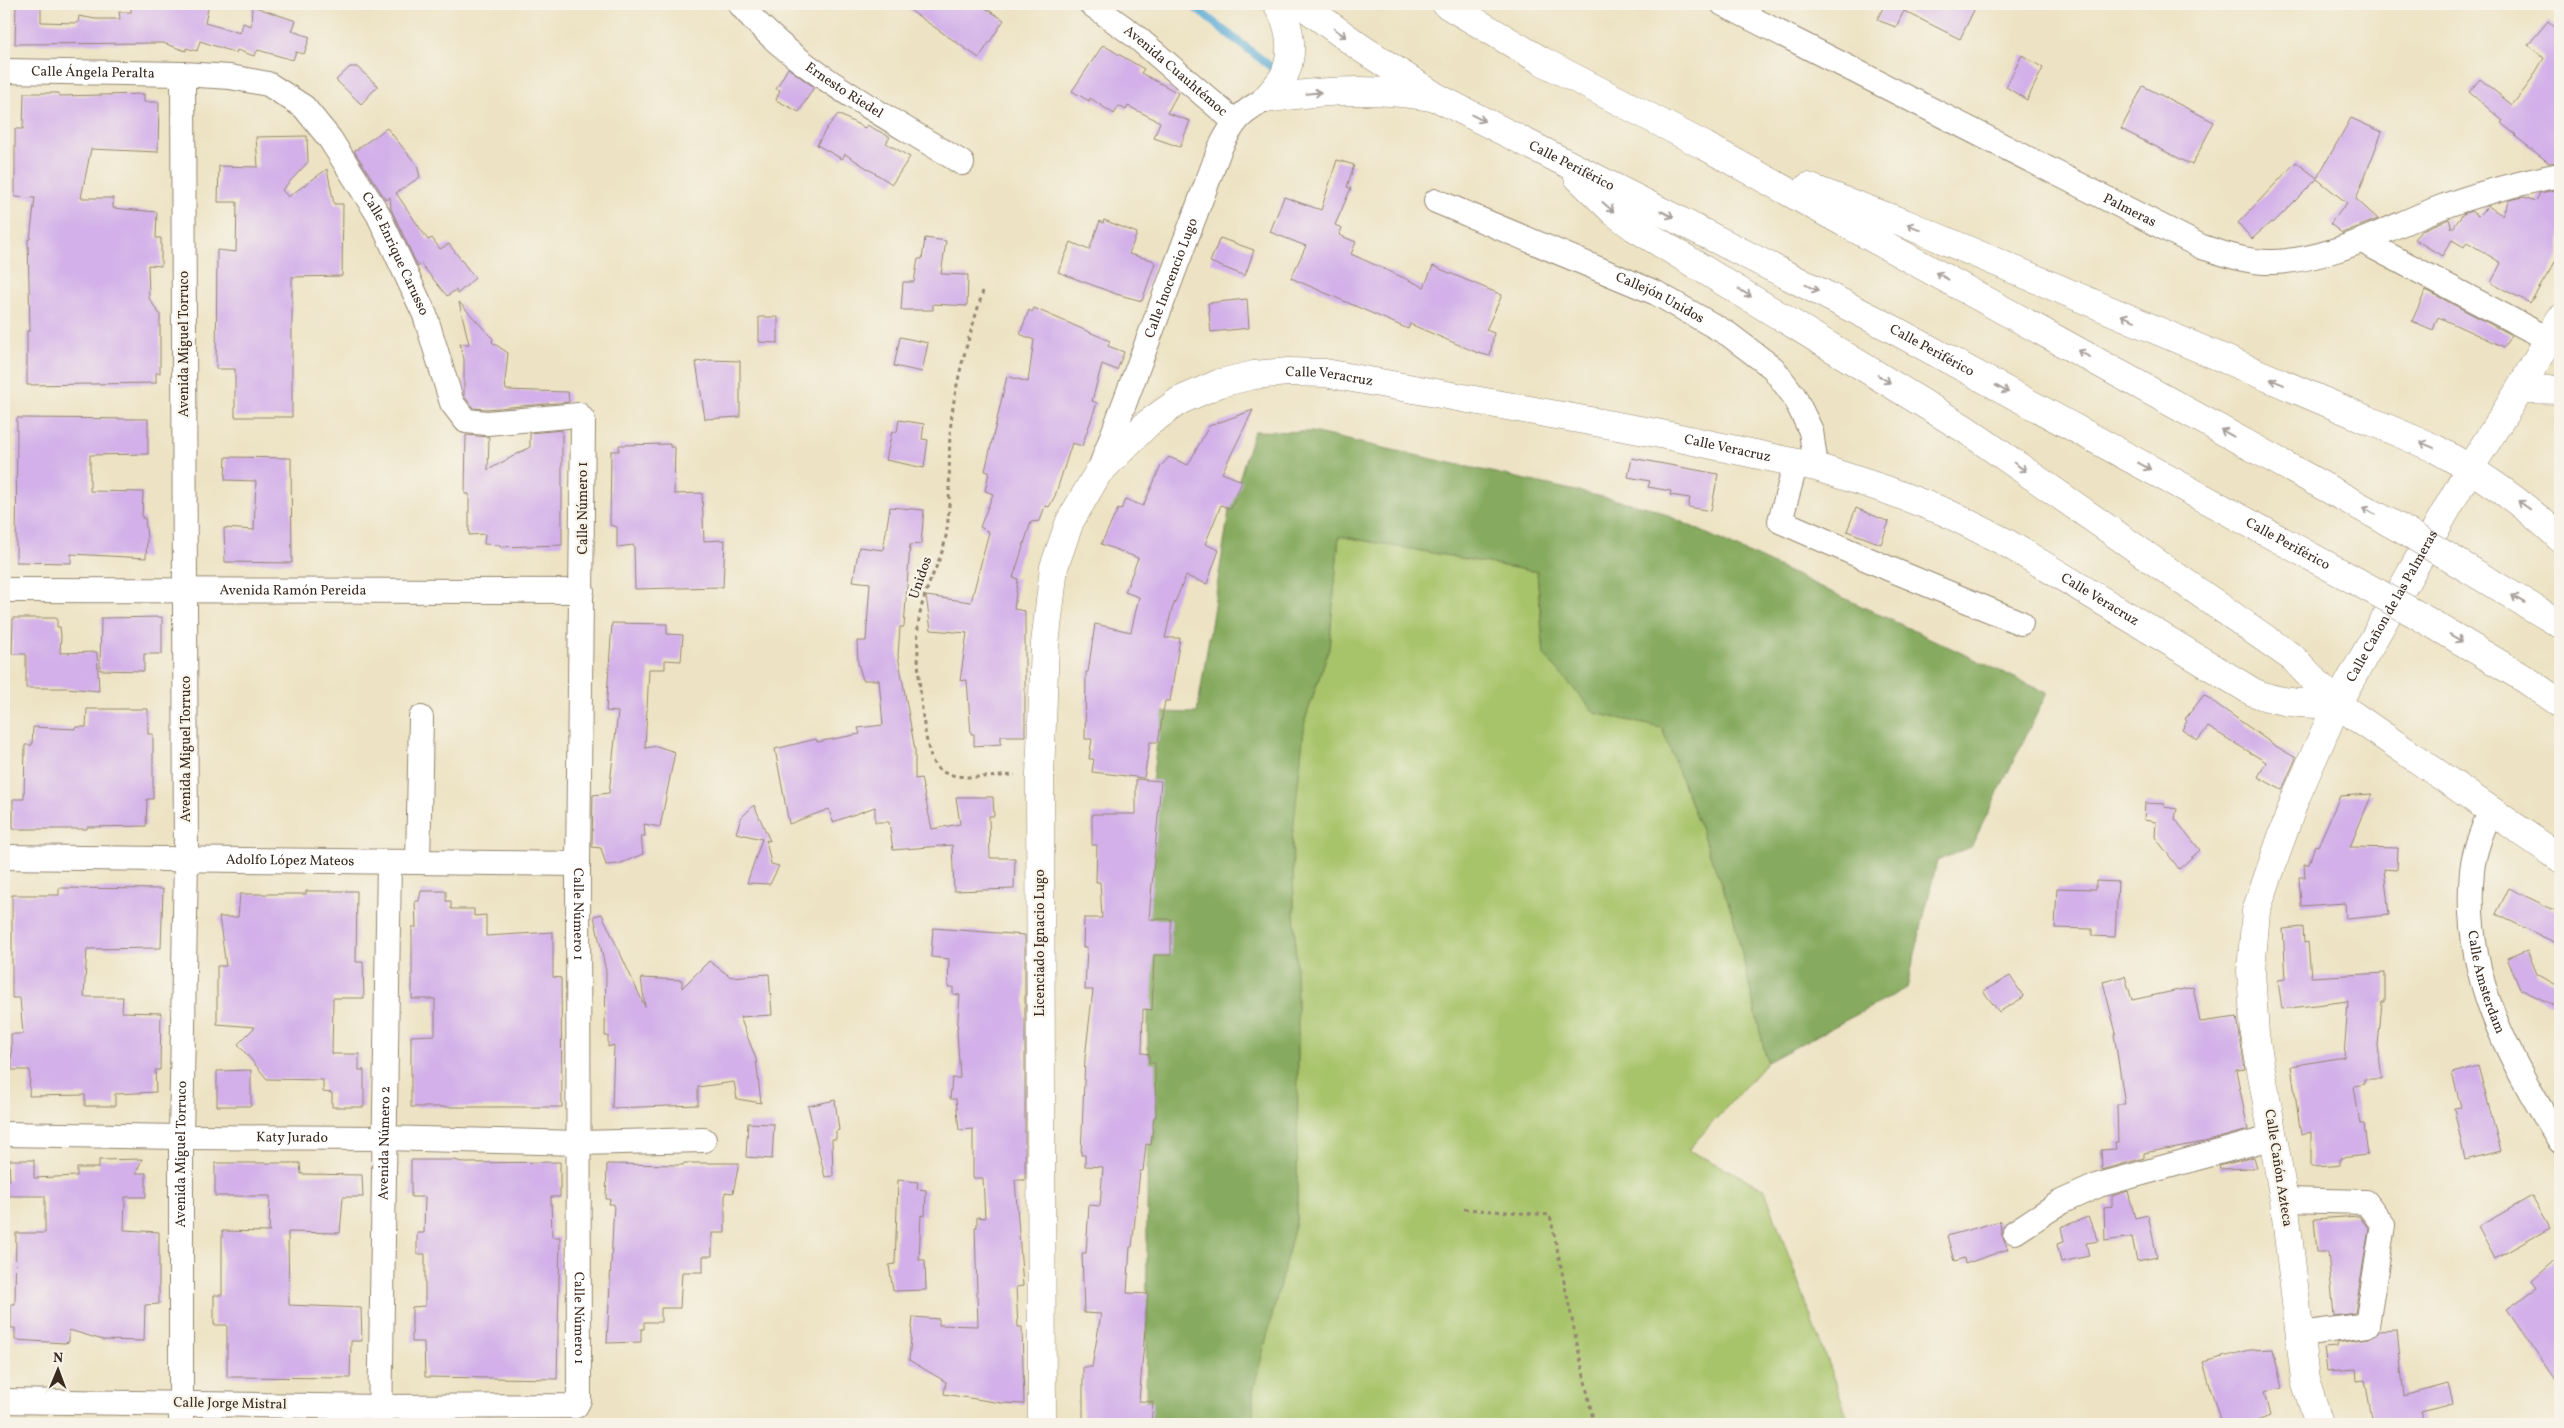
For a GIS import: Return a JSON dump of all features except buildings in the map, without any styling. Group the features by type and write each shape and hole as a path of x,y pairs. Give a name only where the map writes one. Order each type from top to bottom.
{"main road":[{"path":"1266,100 1286,72 1290,53 1285,14 1278,4"},
{"name":"Calle Periférico","path":"1301,4 1361,48 1438,98 1885,325 2414,613 2525,679 2560,703"},
{"path":"1446,4 1476,12 1542,61 1705,146 2412,535 2560,624"},
{"path":"1266,100 1332,91 1367,90 1404,92 1438,98"},
{"path":"1705,146 1904,223 2434,448 2470,468 2532,511 2560,538"},
{"path":"1562,160 1598,198 1634,227 1965,429 2293,658 2337,704 2560,858"},
{"name":"Calle Cañon de las Palmeras","path":"2256,910 2295,799 2337,704 2470,468 2520,389 2554,329"},
{"name":"Calle Veracruz","path":"1098,473 1147,424 1179,401 1220,382 1254,375 1288,372 1325,373 1656,433 1806,465 1945,512 1996,538 2253,692 2271,700 2292,704 2337,704"},
{"path":"2520,389 2560,390"},
{"name":"Licenciado Ignacio Lugo","path":"1042,1424 1040,775 1044,644 1054,567 1070,521 1098,473"},
{"name":"Calle Cañón Azteca","path":"2256,910 2251,971 2255,1035 2284,1200 2305,1380 2319,1424"}],"street":[{"name":"Ernesto Riedel","path":"740,4 756,23 814,71 962,163"},
{"name":"Avenida Cuauhtémoc","path":"1091,4 1134,35 1234,121"},
{"name":"Palmeras","path":"1723,4 2202,247 2243,259 2271,262 2304,259 2362,241 2440,208 2523,182 2560,175"},
{"name":"Calle Ángela Peralta","path":"4,71 183,74"},
{"name":"Calle Enrique Carusso","path":"183,74 230,77 268,84 304,107 324,132 378,214 425,314 452,403 466,422 486,423 579,415 583,420"},
{"name":"Avenida Miguel Torruco","path":"181,1414 181,1137 186,859 183,74"},
{"name":"Calle Inocencio Lugo","path":"1098,473 1220,148 1234,121 1248,109 1266,100"},
{"name":"Callejón Unidos","path":"1436,201 1656,294 1728,334 1773,368 1794,396 1812,431 1806,465"},
{"path":"2362,241 2554,329"},
{"name":"Calle Número 1","path":"576,1406 579,1400 578,864 583,420"},
{"path":"1806,465 1780,521 1890,569 2022,623"},
{"name":"Avenida Ramón Pereida","path":"4,590 582,591"},
{"path":"418,862 421,718"},
{"name":"Calle Amsterdam","path":"2491,809 2478,841 2472,870 2472,936 2479,971 2497,1029 2524,1084 2560,1141"},
{"name":"Adolfo López Mateos","path":"4,857 578,864"},
{"name":"Avenida Número 2","path":"380,1416 388,862"},
{"name":"Katy Jurado","path":"4,1134 383,1138 579,1143 704,1140"},
{"path":"2015,1232 2061,1202 2099,1185 2274,1137"},
{"path":"2284,1200 2366,1202 2383,1225 2367,1325 2300,1334"},
{"name":"Calle Jorge Mistral","path":"4,1401 181,1414 380,1416 576,1406"}],"path":[{"name":"Unidos","path":"983,291 956,386 950,434 945,540 924,598 918,627 921,694 930,760 938,769 966,777 1040,775"},
{"path":"1464,1209 1550,1215 1594,1424"}],"green space":[{"path":"1254,431 1312,432 1652,508 2047,693 1971,847 1937,861 1907,988 1767,1062 1733,915 1662,728 1595,713 1544,655 1537,572 1339,536 1329,649 1305,720 1292,841 1298,1034 1297,1217 1253,1391 1253,1424 1146,1424 1149,805 1161,712 1197,713 1229,511"},
{"path":"1339,536 1537,572 1544,655 1595,713 1662,728 1733,915 1767,1062 1688,1150 1764,1188 1850,1424 1253,1424 1253,1391 1297,1217 1298,1034 1292,831 1305,720 1329,649"}],"waterway":[{"path":"1190,4 1275,70"}]}
